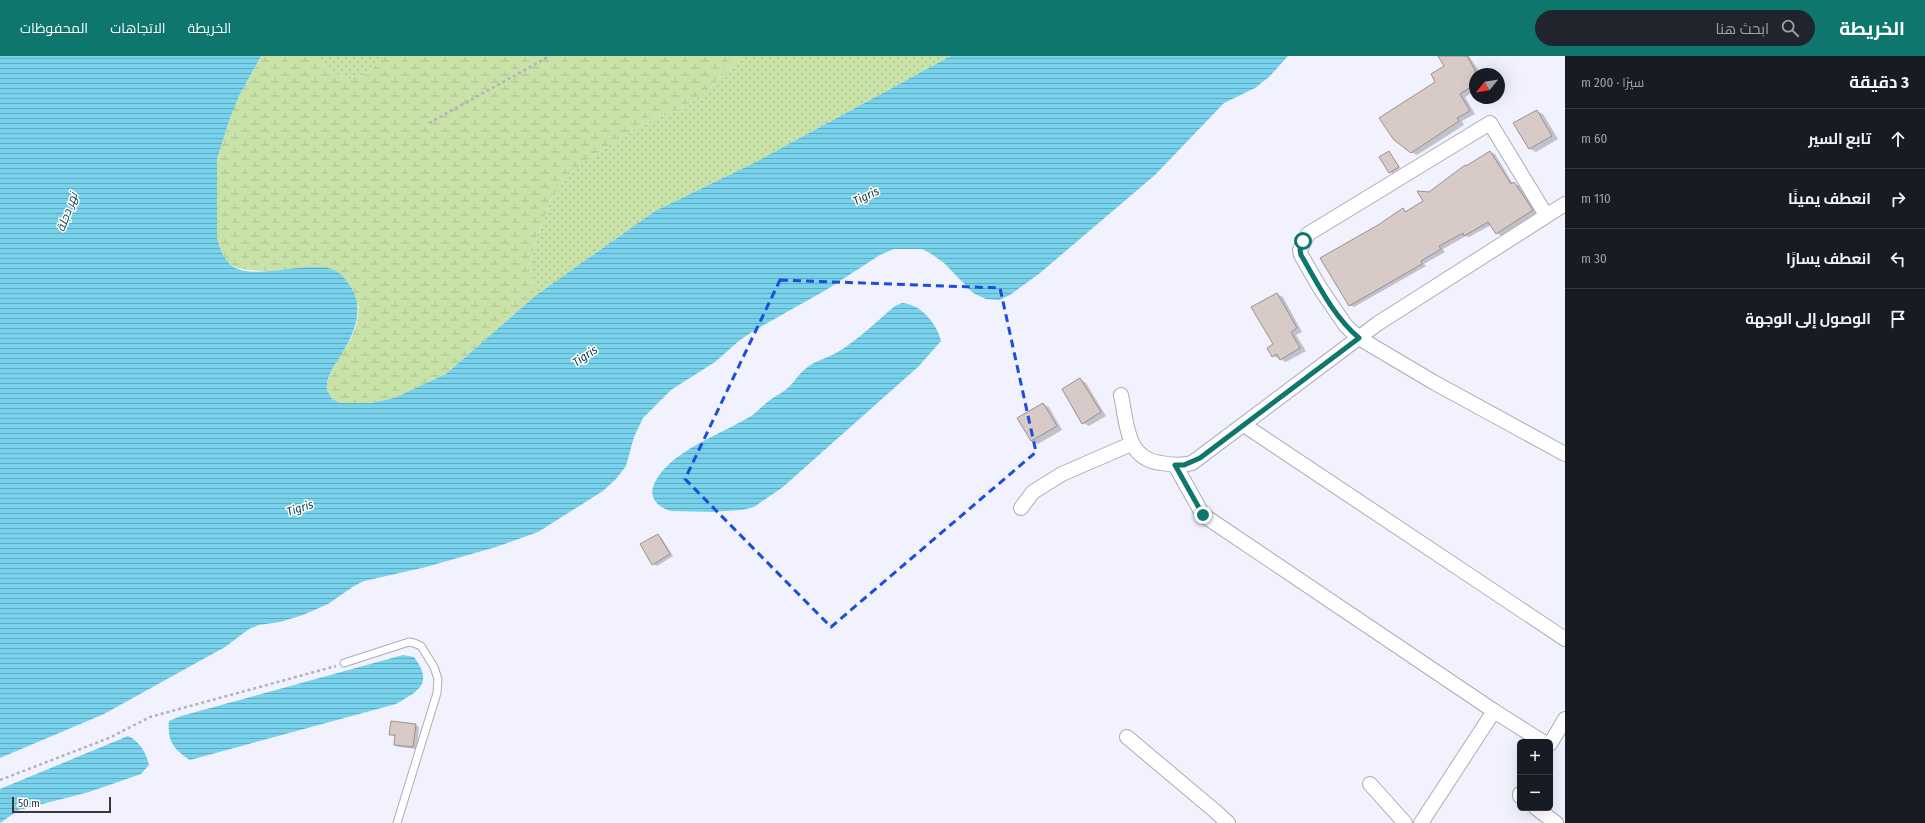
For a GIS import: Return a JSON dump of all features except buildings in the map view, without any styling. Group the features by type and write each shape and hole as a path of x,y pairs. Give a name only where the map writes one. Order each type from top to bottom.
{"street":[{"path":"1546,215 1490,123 1308,234 1300,250 1301,255 1320,288 1346,326 1359,338 1435,383 1565,454"},
{"path":"1121,395 1131,444 1138,454 1147,460 1175,465 1184,465 1200,458 1377,324 1565,204"},
{"path":"1244,425 1565,639"},
{"path":"1021,508 1033,492 1062,474 1131,444"},
{"path":"1175,465 1203,515 1494,712 1538,739"},
{"path":"1421,823 1494,712"},
{"path":"1553,739 1565,719"},
{"path":"1128,737 1215,810 1228,823"},
{"path":"1370,784 1405,823"},
{"path":"1540,811 1556,823"}],"lane":[{"path":"344,663 409,642 421,646 434,667 438,679 437,693 397,823"}],"path":[{"path":"429,123 550,56"},
{"path":"0,780 109,738 150,717 344,663"}],"highlighted area":[{"path":"780,280 1000,288 1036,452 831,627 685,479"}],"green space":[{"path":"261,56 314,56 326,68 333,72 349,78 357,78 365,75 372,69 380,56 742,56 713,85 691,103 637,128 584,162 567,177 550,201 537,237 530,263 535,296 446,374 394,398 369,403 340,403 332,399 327,390 327,385 329,375 351,339 357,323 359,306 324,268 262,271 239,268 226,260 217,238 217,159 230,118 239,96"},
{"path":"314,56 380,56 375,66 365,75 357,78 349,78 341,76 326,68"},
{"path":"742,56 951,56 752,164 655,211 535,296 530,263 537,237 550,201 567,177 584,162 637,128 691,103 713,85"}],"water":[{"path":"0,56 261,56 239,96 230,118 217,159 218,242 222,253 228,262 241,270 253,272 312,267 325,268 336,271 346,280 353,291 356,300 358,310 357,320 350,339 329,376 327,390 332,399 340,403 370,403 394,398 446,374 535,296 655,211 752,164 951,56 1288,56 1269,77 1255,88 1224,103 1155,175 1040,273 1010,295 999,300 986,299 973,293 944,263 922,249 894,249 880,255 826,290 755,330 740,340 715,362 671,390 643,418 634,437 626,466 616,479 603,491 538,532 496,547 426,567 364,581 328,604 303,615 280,622 259,625 249,629 225,647 104,714 0,758"},
{"path":"902,303 909,304 922,311 936,328 941,341 919,366 783,487 754,507 742,510 711,512 671,511 662,507 655,501 652,493 655,482 663,470 673,460 700,443 754,414 788,388 808,367 844,348 895,306"},
{"path":"403,655 414,657 420,666 423,674 423,680 417,691 396,704 190,760 175,748 170,739 169,721 181,716"},
{"path":"128,736 139,744 148,760 149,765 141,774 89,792 19,810 0,823 0,789"}],"route":[{"path":"1203,515 1175,465 1192,463 1200,458 1359,338 1346,326 1320,288 1301,255 1300,250 1303,241"}],"water label":[{"name":"Tigris","path":"866,196"},
{"name":"نهر دجلة","path":"67,212"},
{"name":"Tigris","path":"585,356"},
{"name":"Tigris","path":"300,508"}]}
